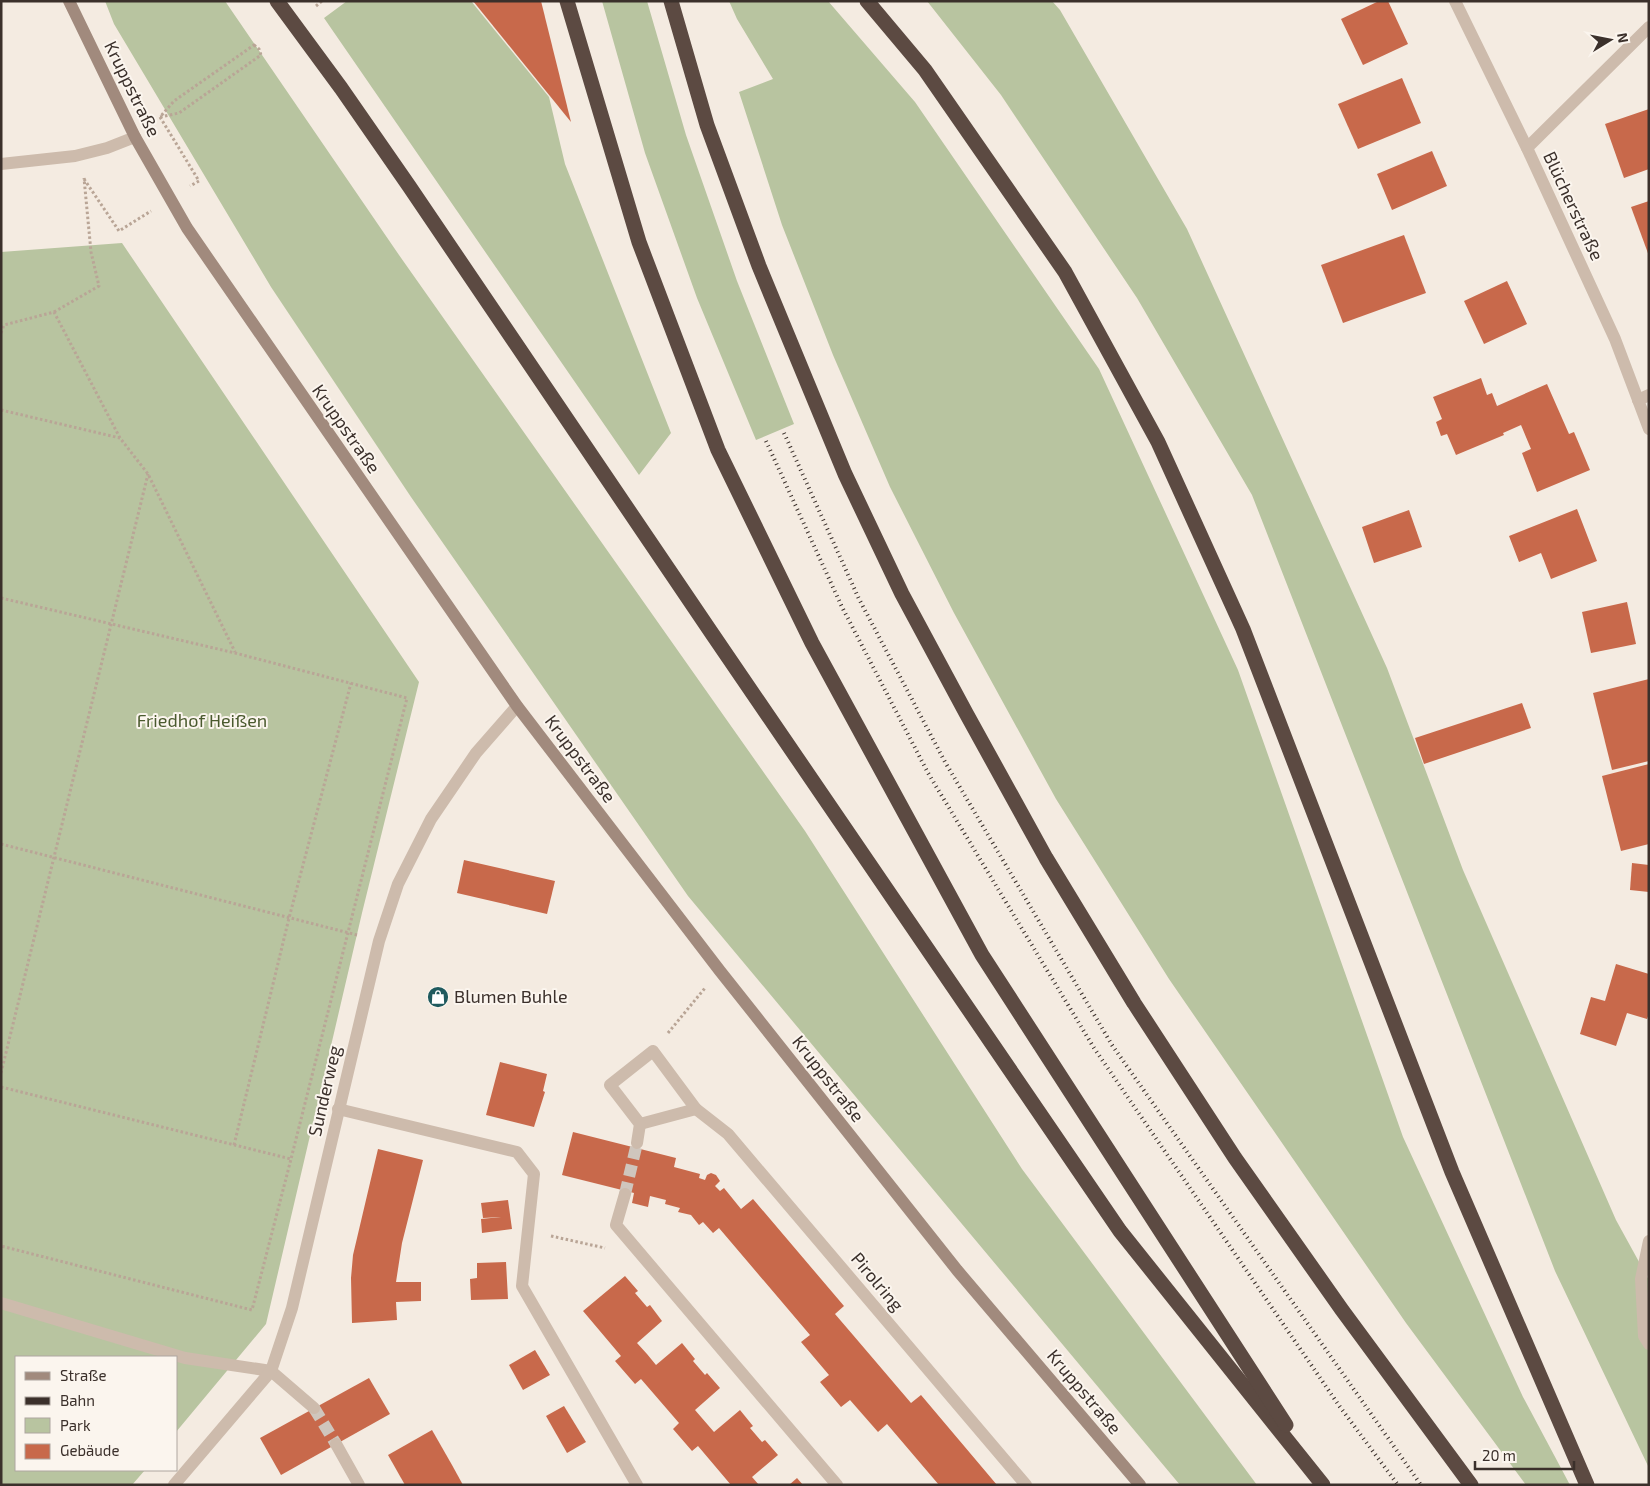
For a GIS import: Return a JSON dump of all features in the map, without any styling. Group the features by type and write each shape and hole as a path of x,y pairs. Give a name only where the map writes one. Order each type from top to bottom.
{"highway":[{"path":"278,1 409,186 1120,1231 1324,1485"},
{"path":"567,1 640,242 718,450 812,643 982,955 1324,1485"},
{"path":"671,1 706,125 759,266 845,474 902,594 952,687 1051,866 1134,1003 1230,1150 1342,1310 1471,1485"},
{"path":"867,1 925,70 1065,272 1158,442 1243,629 1452,1172 1586,1485"}],"street":[{"name":"Kruppstraße","path":"69,1 136,137 169,199 187,228 517,706 720,971 957,1270 1140,1485"},
{"name":"Blücherstraße","path":"1455,1 1527,148 1643,397 1649,429"},
{"path":"1527,148 1649,27"},
{"path":"1,164 75,156 107,148 136,137"},
{"name":"Sunderweg","path":"174,1485 271,1371 292,1308 379,941 398,884 431,819 476,754 517,706"},
{"path":"637,1143 640,1124 610,1085 653,1051"},
{"name":"Pirolring","path":"653,1051 696,1109 728,1134 1026,1485"},
{"path":"338,1109 517,1152 534,1174 522,1286 637,1485"},
{"path":"640,1124 696,1109"},
{"path":"625,1194 616,1225 837,1485"},
{"path":"1649,1241 1641,1279 1644,1336 1649,1344"},
{"path":"1,1302 185,1358 271,1371 314,1408"},
{"path":"336,1444 358,1485"}],"path":[{"path":"316,6 322,1"},
{"path":"254,45 259,49 261,55 180,113 160,116 174,101 254,45"},
{"path":"75,180 84,179 119,231 199,181 160,116"},
{"path":"1,333 4,325 54,312 99,286 91,252 85,199"},
{"path":"54,312 120,438 148,474 235,653"},
{"path":"1,410 120,438"},
{"path":"1,1073 148,474"},
{"path":"1,598 235,653 406,698 252,1310 1,1246"},
{"path":"234,1146 289,918 351,683"},
{"path":"1,844 379,941"},
{"path":"653,1051 720,971"},
{"path":"1,1087 291,1160"},
{"path":"528,1230 604,1248 630,1242"}],"green space":[{"path":"105,1 225,1 399,255 805,831 1022,1169 1257,1485 1180,1485 688,896 411,497 271,287 114,24"},
{"path":"347,1 471,1 549,97 565,164 671,433 639,475 324,18"},
{"path":"602,1 647,1 686,135 737,281 794,424 756,440 697,298 645,153"},
{"path":"729,1 828,1 915,102 1099,369 1238,670 1403,1137 1523,1397 1570,1485 1526,1485 1406,1323 1169,979 1056,799 954,613 890,487 833,355 782,225 739,92 773,79 737,19"},
{"path":"927,1 1052,1 1060,10 1187,229 1387,668 1463,870 1616,1220 1649,1280 1649,1468 1555,1271 1252,495 1137,298 1001,95"},
{"name":"Friedhof Heißen","path":"122,243 419,682 362,913 266,1324 178,1430 178,1356 15,1356 15,1471 144,1471 132,1485 1,1485 1,252"}],"building":[{"path":"473,1 541,1 571,122"},
{"path":"1379,1 1388,1 1408,44 1363,65 1341,19"},
{"path":"1402,78 1421,123 1358,149 1338,104"},
{"path":"1649,109 1649,169 1624,178 1605,124"},
{"path":"1432,151 1447,186 1392,210 1377,174"},
{"path":"1649,201 1649,256 1631,207"},
{"path":"1404,235 1426,293 1343,323 1321,265"},
{"path":"1507,281 1527,324 1484,344 1464,301"},
{"path":"1481,378 1487,395 1492,393 1497,406 1547,384 1569,434 1574,432 1590,470 1537,492 1522,453 1531,449 1521,425 1503,433 1504,435 1456,455 1447,434 1441,436 1436,422 1442,419 1433,397"},
{"path":"1577,509 1597,561 1551,579 1541,553 1519,562 1509,536"},
{"path":"1409,510 1422,547 1374,563 1362,527"},
{"path":"1627,602 1636,644 1591,653 1582,612"},
{"path":"1649,679 1649,761 1612,770 1593,693"},
{"path":"1522,703 1531,728 1424,764 1415,738"},
{"path":"1649,764 1649,844 1621,851 1602,776"},
{"path":"464,860 555,881 547,914 457,893"},
{"path":"1632,863 1649,865 1649,892 1630,890"},
{"path":"1616,964 1649,974 1649,1014 1647,1019 1627,1013 1616,1046 1580,1034 1591,997 1605,1001"},
{"path":"500,1062 547,1074 543,1091 545,1092 534,1127 486,1115"},
{"path":"573,1132 676,1158 674,1167 700,1174 699,1178 705,1180 707,1175 711,1173 716,1175 720,1181 715,1186 720,1191 724,1188 741,1209 753,1199 844,1306 835,1314 911,1403 921,1395 997,1485 939,1485 887,1424 878,1432 850,1400 841,1407 820,1382 829,1375 801,1342 810,1335 719,1228 713,1233 703,1222 699,1225 691,1215 678,1212 680,1208 665,1204 666,1200 650,1196 648,1207 632,1203 634,1193 562,1175"},
{"path":"378,1149 423,1160 402,1243 396,1282 421,1282 421,1301 396,1302 397,1320 352,1323 351,1278 353,1255"},
{"path":"508,1200 512,1229 482,1233 481,1219 501,1217 483,1218 481,1203"},
{"path":"506,1262 508,1299 471,1300 470,1279 477,1278 477,1263"},
{"path":"625,1276 638,1291 635,1293 647,1307 650,1305 662,1321 637,1343 656,1365 682,1343 695,1359 693,1361 720,1388 695,1410 714,1432 740,1410 753,1426 750,1428 762,1442 765,1440 778,1455 752,1477 759,1485 731,1485 698,1446 692,1451 673,1429 679,1423 641,1379 635,1384 615,1361 621,1356 583,1311"},
{"path":"535,1350 550,1375 523,1390 509,1365"},
{"path":"369,1378 390,1414 281,1475 260,1438"},
{"path":"564,1406 586,1442 567,1453 546,1416"},
{"path":"432,1430 463,1485 405,1485 388,1455"},
{"path":"797,1478 803,1485 789,1485"}],"tunnel":[{"path":"625,1194 637,1143"},
{"path":"314,1408 336,1444"}],"railway":[{"path":"784,433 859,599 945,762 1112,1045 1421,1485"},
{"path":"766,441 842,607 928,773 1094,1048 1340,1407 1398,1485"}],"place":[{"name":"Blumen Buhle","path":"438,997"}]}
